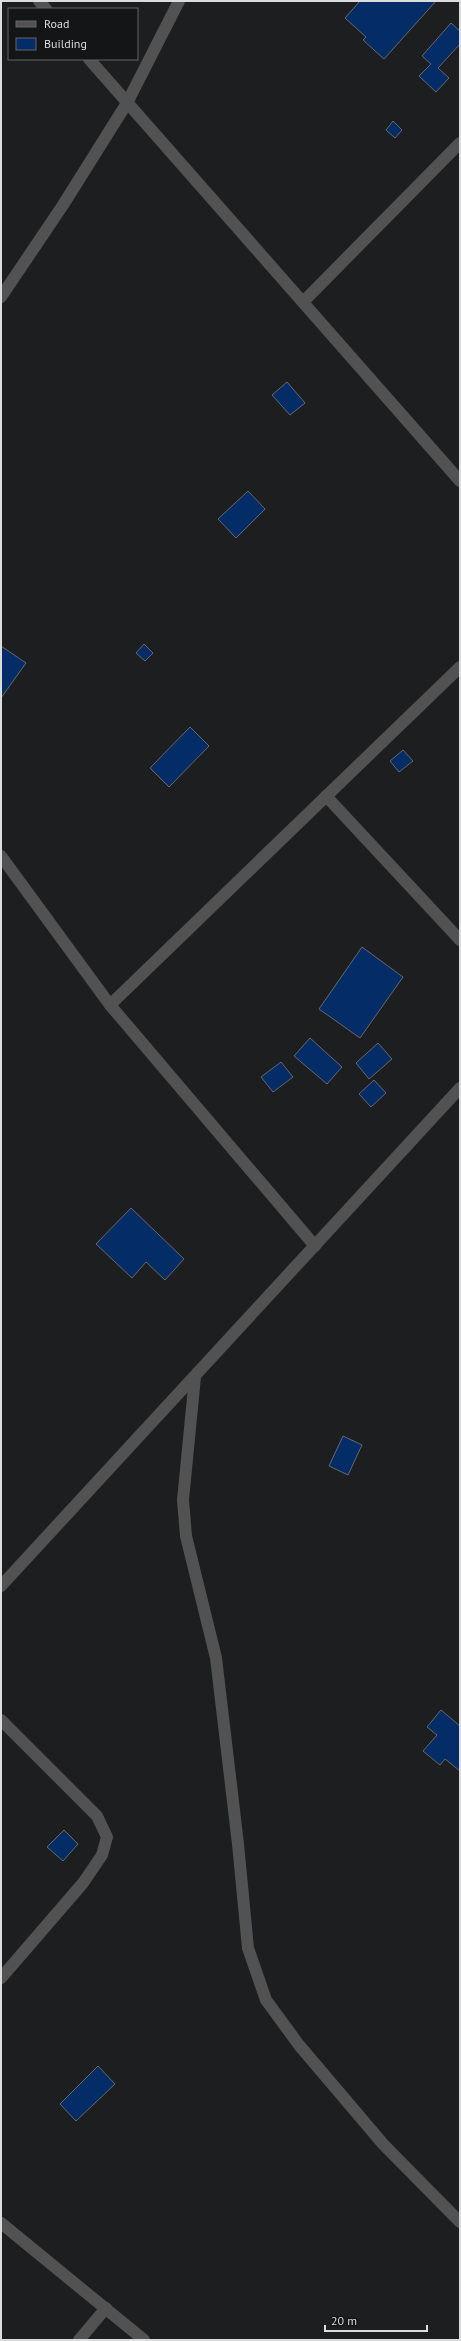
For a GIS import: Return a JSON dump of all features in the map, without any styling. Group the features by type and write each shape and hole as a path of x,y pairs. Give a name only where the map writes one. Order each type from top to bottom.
{"street":[{"path":"1,297 63,206 127,103 178,1"},
{"path":"90,60 460,481"},
{"path":"303,302 460,143"},
{"path":"110,1005 460,667"},
{"path":"326,796 460,940"},
{"path":"1,856 110,1005 315,1246"},
{"path":"1,1586 460,1088"},
{"path":"195,1376 183,1500 186,1536 216,1658 238,1844 248,1948 266,2000 299,2045 383,2144 460,2222"},
{"path":"1,1720 97,1816 107,1837 102,1855 83,1883 1,1978"},
{"path":"1,2223 144,2340"},
{"path":"79,2340 106,2308"}],"building":[{"path":"360,1 436,1 384,59 363,40 366,37 345,18"},
{"path":"451,23 460,31 460,44 438,68 449,78 436,92 419,76 431,64 422,56"},
{"path":"393,121 402,130 395,138 386,130"},
{"path":"287,382 305,403 290,415 272,395"},
{"path":"248,491 265,509 236,538 218,519"},
{"path":"144,644 153,653 145,661 136,653"},
{"path":"1,646 26,663 1,698"},
{"path":"190,727 209,746 169,787 150,768"},
{"path":"403,750 413,761 399,772 390,761"},
{"path":"362,947 403,977 360,1038 319,1009"},
{"path":"310,1038 342,1067 327,1084 294,1056"},
{"path":"378,1043 392,1059 369,1079 356,1063"},
{"path":"281,1062 293,1077 273,1092 261,1077"},
{"path":"374,1080 386,1093 371,1107 359,1094"},
{"path":"131,1208 184,1259 165,1280 146,1262 132,1278 96,1244"},
{"path":"343,1436 362,1445 348,1475 329,1466"},
{"path":"441,1710 460,1726 460,1771 445,1759 440,1765 423,1751 437,1735 427,1727"},
{"path":"64,1830 78,1844 63,1861 47,1847"},
{"path":"98,2066 115,2084 76,2121 60,2104"}]}
